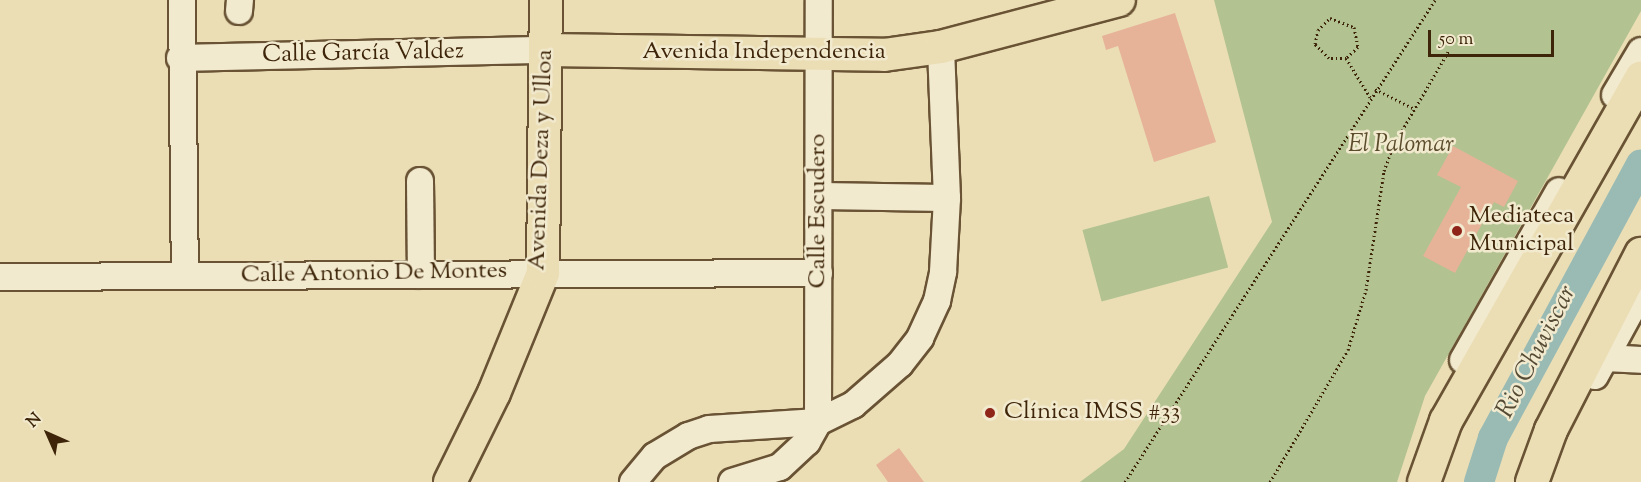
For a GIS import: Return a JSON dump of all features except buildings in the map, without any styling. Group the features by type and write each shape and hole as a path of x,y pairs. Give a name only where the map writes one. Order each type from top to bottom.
{"main road":[{"name":"Avenida Deza y Ulloa","path":"450,482 494,393 543,273 546,0"},
{"name":"Avenida Independencia","path":"546,51 819,57 941,47 1119,0"},
{"path":"1428,467 1446,421 1500,321 1641,78"},
{"path":"1544,480 1575,379 1641,254"}],"street":[{"path":"182,0 180,58 185,276"},
{"name":"Calle Escudero","path":"818,422 819,0"},
{"path":"633,482 655,456 709,429 818,422 853,405 879,384 920,338 943,272 947,198 941,47"},
{"name":"Calle García Valdez","path":"180,58 546,51"},
{"path":"1428,467 1442,399 1641,51"},
{"path":"420,181 421,275"},
{"path":"819,196 947,198"},
{"name":"Calle Antonio De Montes","path":"0,277 819,273"},
{"path":"1544,480 1641,292"},
{"path":"1605,358 1641,360"},
{"path":"732,482 780,467 807,442 818,422"}],"path":[{"path":"1125,482 1375,89 1435,0"},
{"path":"1330,18 1347,21 1358,33 1358,47 1347,58 1329,58 1315,44 1318,30 1330,18"},
{"path":"1270,482 1348,350 1366,290 1384,171 1413,108 1449,50"},
{"path":"1347,58 1370,97"},
{"path":"1375,89 1413,108"}],"green space":[{"name":"El Palomar","path":"1214,0 1641,0 1641,11 1425,396 1397,482 1080,482 1124,449 1272,222"},
{"path":"1209,196 1228,267 1102,301 1082,230"}],"waterway":[{"name":"Rio Chuviscar","path":"1479,482 1493,438 1641,164"}],"place":[{"name":"Mediateca Municipal","path":"1457,231"},
{"name":"Clínica IMSS #33","path":"990,413"}]}
